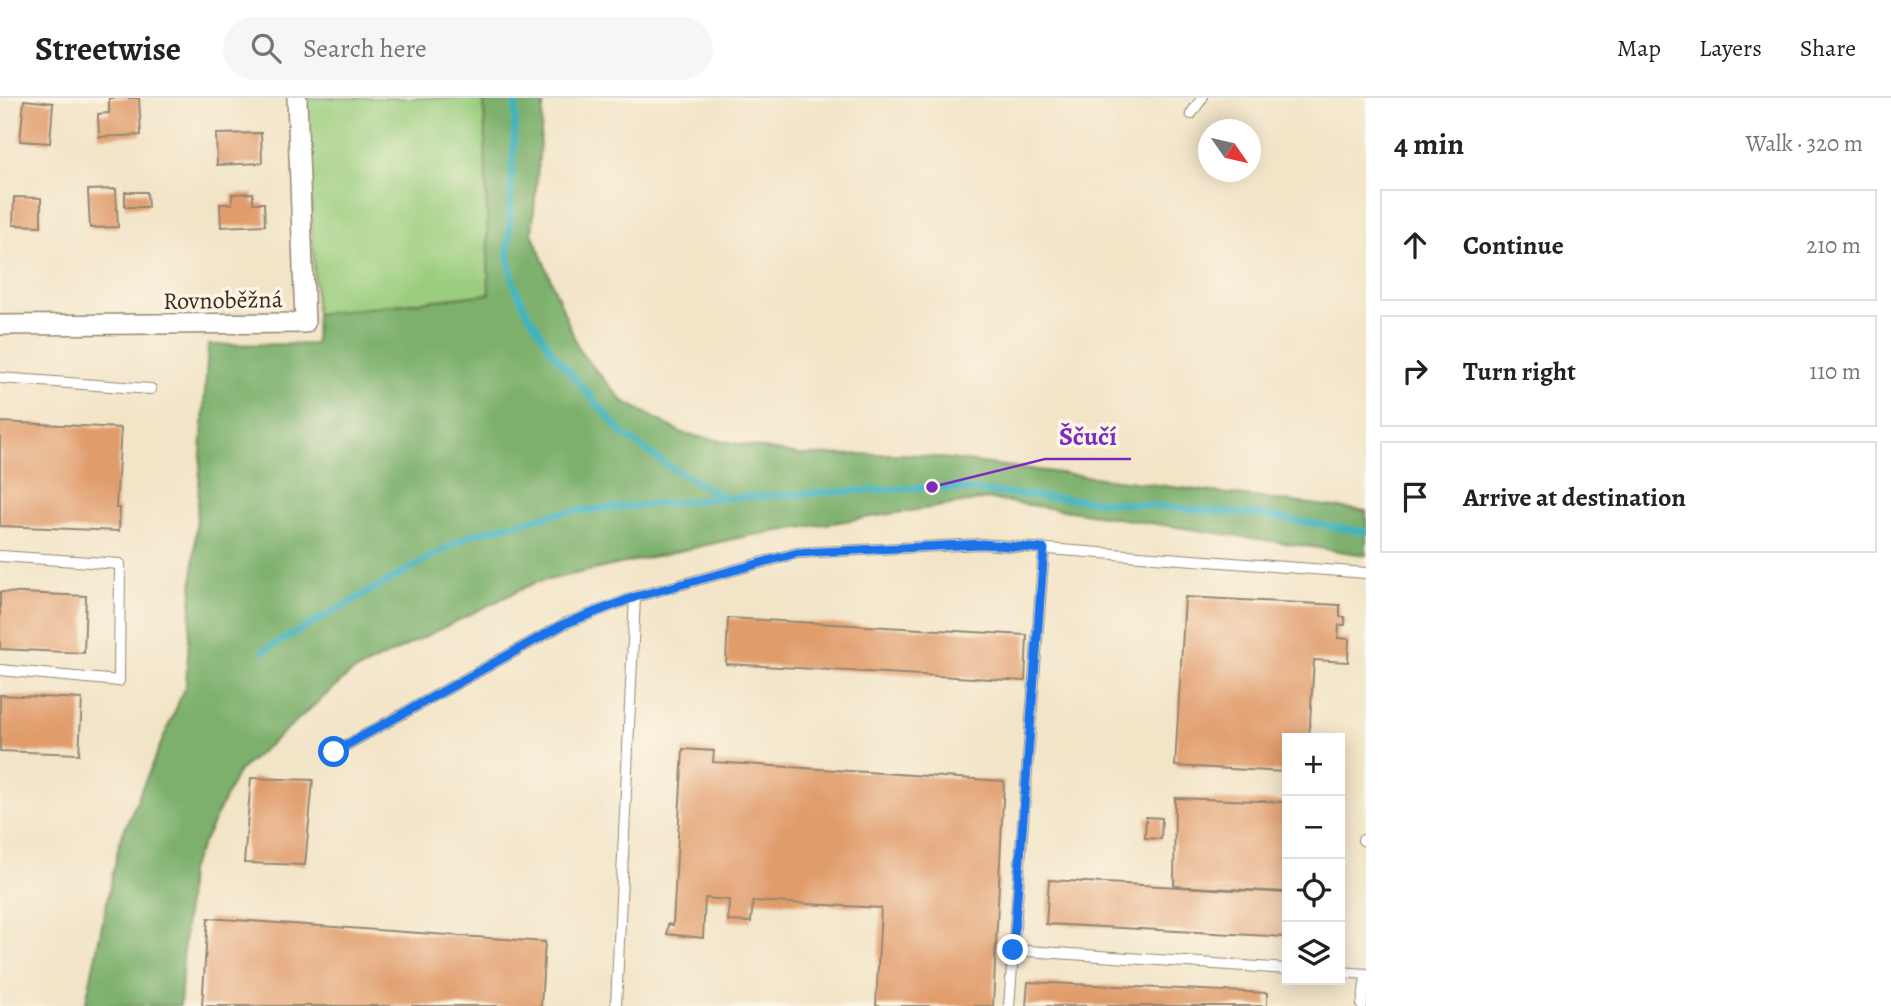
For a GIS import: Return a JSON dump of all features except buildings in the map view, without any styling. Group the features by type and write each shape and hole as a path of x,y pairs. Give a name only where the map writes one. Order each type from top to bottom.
{"street":[{"name":"Rovnoběžná","path":"0,325 305,323 297,98"}],"lane":[{"path":"1191,114 1202,98"},
{"path":"0,378 151,388"},
{"path":"334,752 564,624 635,597 797,553 982,544 1366,573"},
{"path":"1009,1006 1044,549"},
{"path":"0,556 120,564 118,681 0,670"},
{"path":"616,1006 635,597"},
{"path":"1013,950 1282,969"},
{"path":"1345,973 1366,975 1362,1006"}],"green space":[{"path":"306,98 484,98 489,294 316,314"},
{"path":"484,98 544,98 532,233 580,352 623,401 684,434 799,455 909,454 1366,511 1366,555 988,499 747,536 534,583 351,673 238,772 189,871 180,1006 85,1006 120,840 186,685 208,345 315,344 316,314 489,294"}],"waterway":[{"path":"516,98 508,255 514,284 526,310 553,353 623,434 670,467 724,498 932,487 1262,515 1366,532"},
{"path":"263,651 472,534 564,512 724,498"}],"place":[{"name":"Ščučí","path":"932,487"}],"route":[{"path":"334,752 564,624 635,597 797,553 982,544 1044,549 1025,761 1013,950"}]}
